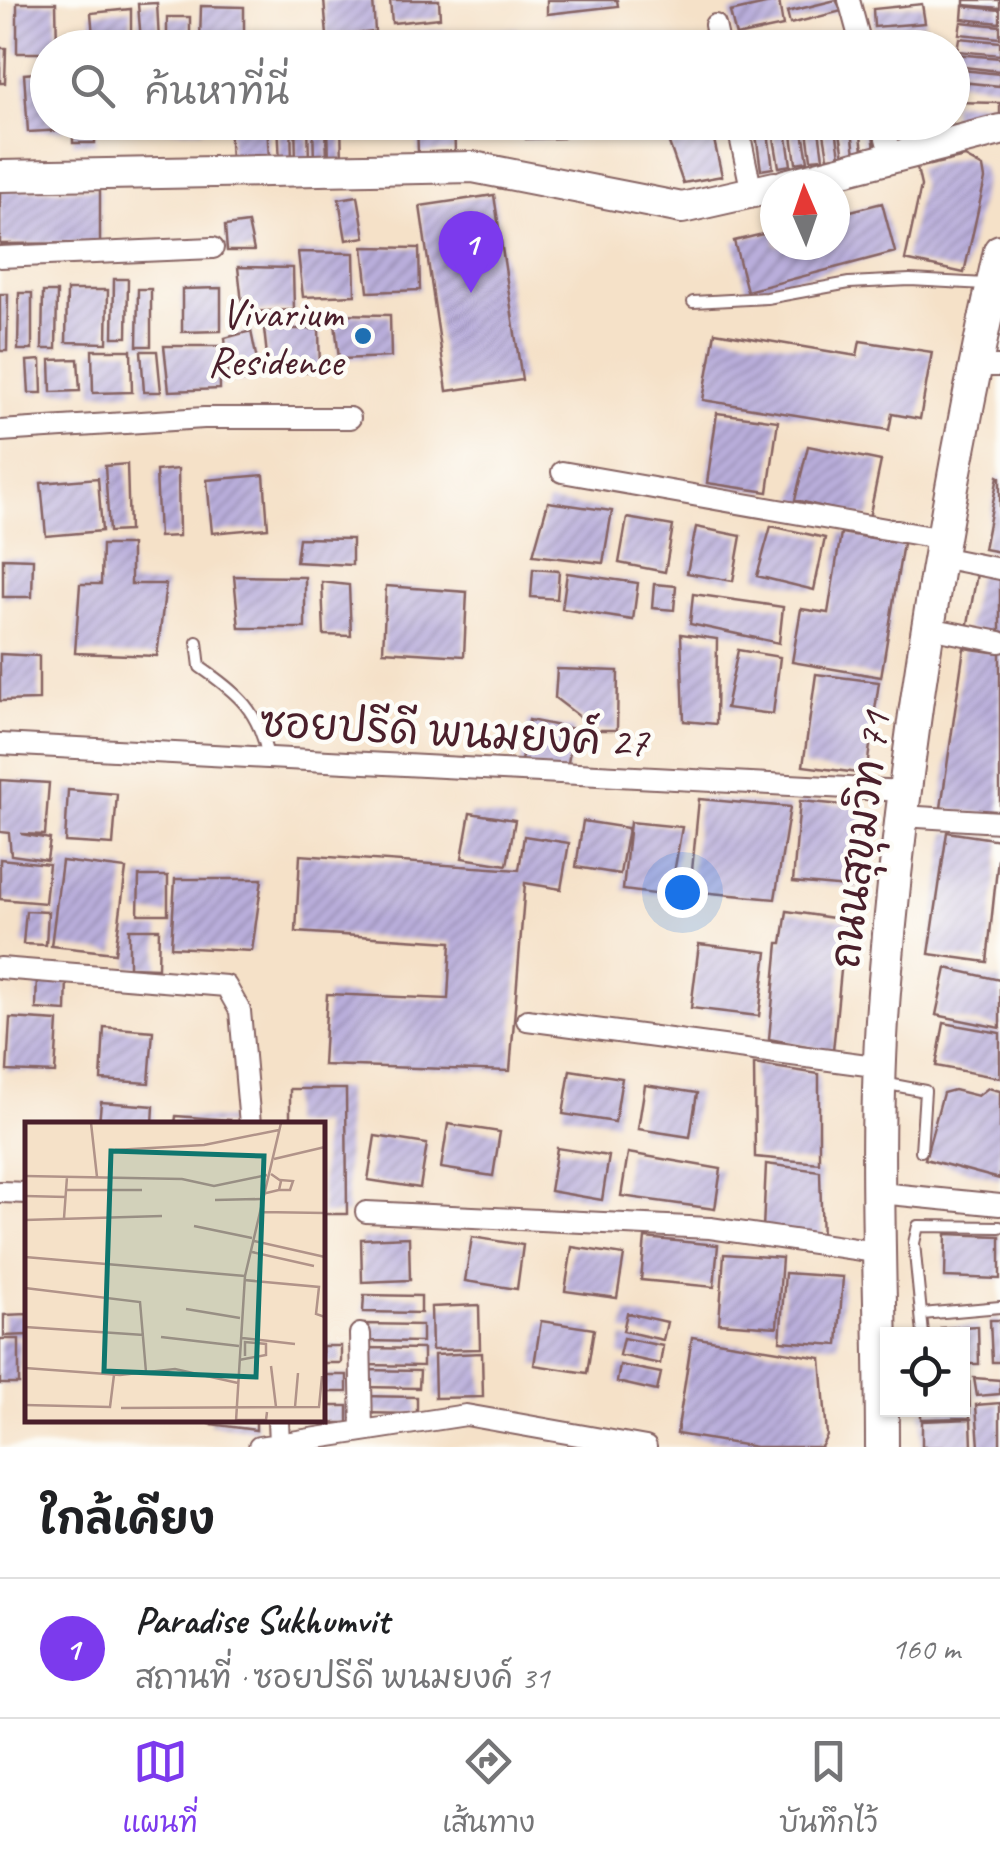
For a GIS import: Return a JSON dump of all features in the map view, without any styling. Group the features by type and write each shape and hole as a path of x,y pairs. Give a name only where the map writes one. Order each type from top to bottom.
{"main road":[{"name":"ถนนสุขุมวิท 71","path":"884,1327 880,1194 884,995 904,804 942,548 987,366 992,284 1000,251"},
{"name":"ถนนสุขุมวิท 71","path":"882,1447 883,1417"}],"street":[{"path":"849,0 857,30"},
{"path":"716,26 717,30"},
{"path":"970,138 1000,130"},
{"path":"744,140 760,180"},
{"path":"886,140 891,158"},
{"path":"843,170 961,140"},
{"path":"0,176 473,167 682,208 760,191"},
{"path":"0,257 212,248"},
{"path":"0,431 204,418 350,418"},
{"path":"562,472 942,548 1000,568"},
{"path":"929,628 1000,642"},
{"name":"ซอยปรีดี พนมยงค์ 27","path":"0,744 268,758 904,804 1000,822"},
{"path":"0,968 226,986 240,1010 250,1122"},
{"path":"527,1020 882,1075"},
{"path":"0,1192 25,1193"},
{"path":"880,1194 1000,1204"},
{"path":"366,1212 710,1228 882,1254"},
{"path":"360,1334 362,1431"},
{"path":"277,1422 269,1446 466,1415 646,1447"}],"lane":[{"path":"693,302 767,298 849,283 910,280 992,284"},
{"path":"198,642 200,667 240,697 261,725 268,758"},
{"path":"882,1075 925,1091 921,1152"},
{"path":"923,1327 914,1243 918,1226 1000,1227"},
{"path":"922,1314 1000,1307"}],"building":[{"path":"324,0 373,0 375,30 326,30"},
{"path":"390,0 439,0 440,18 392,23"},
{"path":"547,0 617,0 618,6 547,14"},
{"path":"836,0 842,11 790,24 787,12"},
{"path":"964,0 1000,0 1000,8 964,5"},
{"path":"779,1 783,26 734,30 730,12"},
{"path":"17,3 56,3 57,30 30,30 30,53 17,53"},
{"path":"157,3 158,30 140,30 138,4"},
{"path":"922,4 925,23 874,27 873,9"},
{"path":"201,6 244,7 244,30 200,30"},
{"path":"963,6 1000,10 1000,23 962,19"},
{"path":"131,9 131,30 92,30 91,13"},
{"path":"167,17 190,17 190,30 167,30"},
{"path":"961,22 1000,26 1000,38 970,35 970,30 960,30"},
{"path":"970,39 1000,42 1000,55 970,52"},
{"path":"0,48 6,48 5,83 0,83"},
{"path":"970,55 1000,58 1000,71 970,68"},
{"path":"970,71 1000,74 1000,86 970,83"},
{"path":"24,74 30,74 30,132 28,132"},
{"path":"970,102 1000,103 1000,120 970,125"},
{"path":"73,140 95,140 95,143"},
{"path":"230,140 268,140 269,160 231,162"},
{"path":"279,140 291,140 292,164 280,164"},
{"path":"295,140 308,140 309,162 296,162"},
{"path":"313,140 326,140 327,162 314,163"},
{"path":"328,140 341,140 342,163 329,164"},
{"path":"418,140 455,140 455,151 418,153"},
{"path":"668,140 714,140 722,176 683,183"},
{"path":"757,140 769,140 773,168 761,170"},
{"path":"774,140 787,140 791,165 779,167"},
{"path":"793,140 804,140 808,161 796,163"},
{"path":"808,140 820,140 823,158 811,159"},
{"path":"825,140 838,140 840,156 828,157"},
{"path":"841,140 853,140 855,154 844,156"},
{"path":"862,140 874,140 875,148 863,150"},
{"path":"965,157 983,167 985,179 964,273 905,260 921,186 917,168"},
{"path":"100,189 100,243 0,244 0,190"},
{"path":"494,195 522,380 447,391 420,206"},
{"path":"358,196 365,237 346,240 339,199"},
{"path":"882,203 895,252 747,291 734,241 760,235 760,260 850,260 850,211"},
{"path":"248,223 254,251 227,251 225,226"},
{"name":"Vivarium Residence","path":"363,247 419,248 420,290 368,292"},
{"name":"Vivarium Residence","path":"298,252 354,253 355,295 303,297"},
{"name":"Vivarium Residence","path":"238,267 293,268 294,310 243,312"},
{"path":"114,279 128,279 127,337 113,337"},
{"path":"221,288 221,331 182,332 182,289"},
{"path":"138,289 151,289 151,346 137,346"},
{"path":"67,290 108,290 107,343 66,342"},
{"path":"43,292 57,292 56,349 42,349"},
{"path":"19,293 32,293 32,350 18,350"},
{"path":"0,294 8,294 7,351 0,351"},
{"name":"Vivarium Residence","path":"334,314 390,315 391,357 339,359"},
{"name":"Vivarium Residence","path":"264,329 319,329 320,372 269,374"},
{"path":"251,331 261,380 229,381 225,338"},
{"path":"715,332 857,356 860,341 932,352 920,419 892,414 889,430 703,400"},
{"name":"Vivarium Residence","path":"164,346 219,346 220,389 169,391"},
{"path":"92,350 131,350 132,392 93,393"},
{"path":"141,351 157,351 161,392 144,392"},
{"path":"78,359 80,391 51,392 50,360"},
{"path":"41,360 42,393 29,393 27,361"},
{"path":"717,413 778,421 768,492 707,483"},
{"path":"808,446 881,461 869,518 795,500"},
{"path":"127,464 129,531 109,532 105,466"},
{"path":"178,469 179,536 159,537 156,471"},
{"path":"264,475 268,528 212,533 207,480"},
{"path":"1000,477 1000,552 984,549"},
{"path":"98,478 102,531 46,536 41,483"},
{"path":"548,502 612,511 603,563 533,555"},
{"path":"627,518 673,526 665,572 619,563"},
{"path":"771,526 825,538 814,590 757,576"},
{"path":"696,527 741,536 733,581 687,573"},
{"path":"841,533 903,543 881,677 792,662 801,609 828,613"},
{"path":"299,538 352,539 352,565 296,562"},
{"path":"102,545 131,545 131,584 166,584 157,656 75,653 80,584 101,584"},
{"path":"3,558 33,559 32,597 3,597"},
{"path":"533,569 559,571 557,599 531,597"},
{"path":"567,573 638,583 633,620 562,609"},
{"path":"977,574 1000,578 1000,636 967,629"},
{"path":"234,576 305,577 305,628 239,628"},
{"path":"322,582 349,585 351,636 324,635"},
{"path":"654,584 676,586 674,610 652,608"},
{"path":"386,586 467,592 464,656 383,651"},
{"path":"693,594 783,607 779,643 690,624"},
{"path":"681,634 717,639 716,724 684,721"},
{"path":"964,648 1000,653 1000,816 941,808"},
{"path":"738,650 780,657 773,714 726,708"},
{"path":"0,654 39,656 39,700 0,701"},
{"path":"557,669 618,671 617,730 597,730 555,698"},
{"path":"816,674 879,682 866,774 803,766"},
{"path":"529,720 574,729 566,774 520,766"},
{"path":"0,780 49,783 45,835 21,834 50,839 47,860 11,855 9,833 0,832"},
{"path":"68,790 117,794 113,845 65,842"},
{"path":"699,799 790,807 775,899 690,891"},
{"path":"800,801 854,806 865,818 858,888 793,882"},
{"path":"470,813 515,820 507,865 462,858"},
{"path":"583,821 628,828 620,874 576,867"},
{"path":"630,822 682,827 670,896 623,890"},
{"path":"947,832 1000,840 987,962 929,954"},
{"path":"524,836 569,843 561,889 525,883 510,1071 323,1065 327,994 448,999 451,942 296,932 300,855 519,870"},
{"path":"0,859 49,864 45,903 0,899"},
{"path":"62,861 126,869 115,953 51,946"},
{"path":"139,876 168,876 168,914 138,914"},
{"path":"175,879 262,879 252,951 171,947"},
{"path":"26,911 48,912 46,945 23,944"},
{"path":"787,911 846,920 833,1051 769,1039 778,943 782,943"},
{"path":"129,929 159,929 158,968 129,967"},
{"path":"699,944 767,952 759,1016 691,1008"},
{"path":"946,968 1000,980 1000,1028 936,1015"},
{"path":"37,976 67,977 66,1011 36,1009"},
{"path":"10,1018 58,1021 55,1073 7,1071"},
{"path":"944,1023 1000,1033 1000,1078 936,1066"},
{"path":"104,1027 153,1031 149,1083 101,1080"},
{"path":"754,1064 819,1074 819,1163 755,1157"},
{"path":"570,1070 622,1078 615,1122 563,1114"},
{"path":"645,1085 697,1093 690,1137 638,1129"},
{"path":"988,1088 1000,1091 1000,1179 925,1159 943,1093 954,1090 978,1096"},
{"path":"290,1089 346,1089 347,1214 325,1214 325,1122 290,1122"},
{"path":"101,1102 154,1106 153,1122 99,1122"},
{"path":"176,1116 230,1120 230,1122 175,1122"},
{"path":"448,1124 500,1132 493,1176 441,1168"},
{"path":"375,1136 427,1144 420,1188 368,1180"},
{"path":"557,1148 609,1156 602,1200 550,1191"},
{"path":"628,1153 721,1169 715,1209 621,1196"},
{"path":"766,1164 820,1171 822,1243 763,1229"},
{"path":"946,1234 1000,1236 1000,1279 945,1277"},
{"path":"409,1237 410,1280 362,1282 361,1239"},
{"path":"472,1237 523,1245 517,1289 465,1281"},
{"path":"645,1238 718,1245 714,1287 641,1280"},
{"path":"572,1247 624,1255 617,1298 565,1291"},
{"path":"724,1254 782,1258 777,1327 719,1323"},
{"path":"785,1273 843,1277 838,1345 780,1341"},
{"path":"364,1295 421,1296 421,1313 363,1312"},
{"path":"479,1305 480,1349 432,1350 431,1307"},
{"path":"627,1313 667,1322 663,1340 623,1331"},
{"path":"25,1314 25,1335 4,1336 4,1315"},
{"path":"990,1320 1000,1320 1000,1362 992,1362"},
{"path":"541,1321 594,1329 587,1373 534,1365"},
{"path":"365,1324 422,1325 422,1342 365,1341"},
{"path":"978,1326 979,1364 970,1364 970,1327 960,1327"},
{"path":"692,1337 821,1358 827,1436 821,1447 756,1447 677,1434"},
{"path":"623,1338 663,1346 660,1364 619,1355"},
{"path":"0,1339 19,1339 19,1384 0,1384"},
{"path":"325,1346 341,1346 341,1363 325,1363"},
{"path":"366,1348 423,1349 423,1366 366,1365"},
{"path":"482,1353 483,1397 435,1398 434,1355"},
{"path":"620,1365 661,1373 657,1391 617,1382"},
{"path":"362,1370 420,1371 419,1388 362,1387"},
{"path":"325,1375 347,1375 347,1392 325,1392"},
{"path":"974,1378 1000,1380 1000,1394 977,1396"},
{"path":"360,1396 417,1397 417,1414 360,1413"},
{"path":"1000,1403 1000,1447 979,1447 976,1405"},
{"path":"325,1406 348,1406 348,1423 322,1423"},
{"path":"921,1417 970,1417 970,1418"},
{"path":"971,1419 972,1447 922,1447 922,1421"},
{"path":"256,1422 256,1430 210,1424"}],"place":[{"name":"Paradise Sukhumvit","path":"471,293"},
{"name":"Vivarium Residence","path":"363,336"}]}
